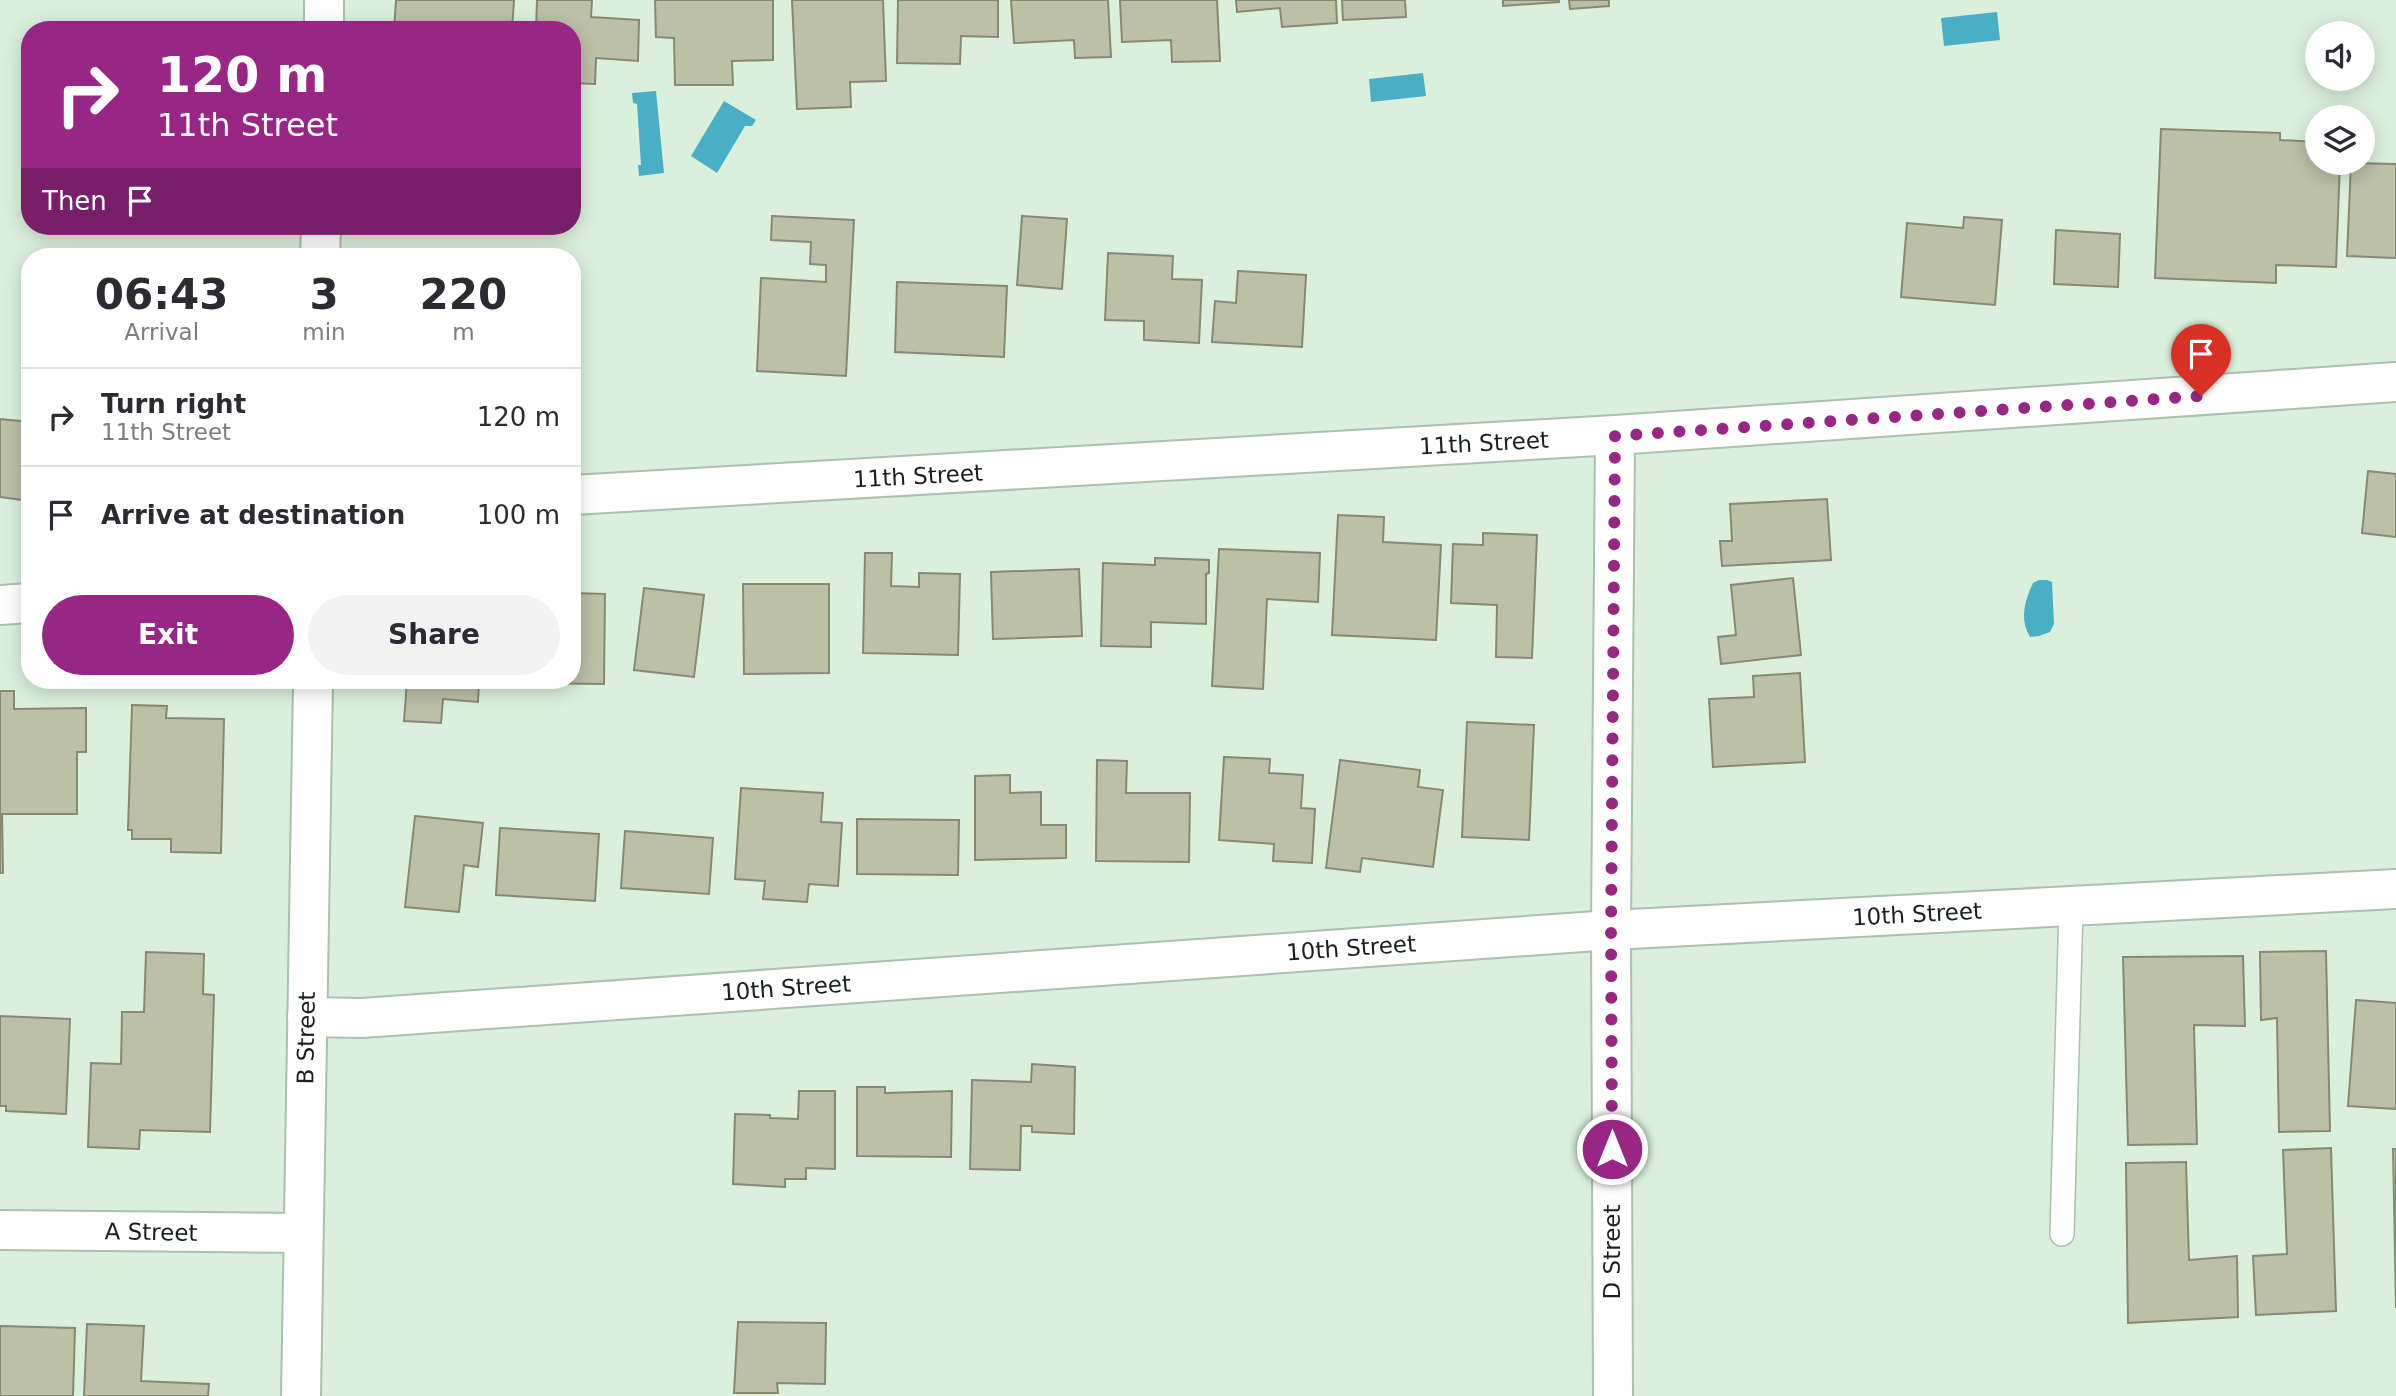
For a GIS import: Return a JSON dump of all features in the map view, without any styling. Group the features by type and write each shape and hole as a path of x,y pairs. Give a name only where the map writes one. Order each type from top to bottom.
{"street":[{"path":"324,0 324,21"},
{"name":"11th Street","path":"581,494 1615,436 2396,382"},
{"name":"D Street","path":"1613,1396 1611,930 1615,436"},
{"path":"0,605 21,604"},
{"name":"B Street","path":"301,1396 313,689"},
{"name":"10th Street","path":"307,1017 376,1017 1611,930 2396,889"},
{"name":"A Street","path":"0,1230 302,1234"}],"lane":[{"path":"2062,1234 2071,906"}],"water":[{"path":"1997,12 2000,40 1944,46 1941,18"},
{"path":"1423,73 1426,96 1371,102 1369,79"},
{"path":"656,91 664,173 639,176 638,165 641,165 637,104 633,103 632,93"},
{"path":"724,101 756,120 752,126 745,126 717,173 691,156"},
{"path":"2039,580 2052,582 2054,624 2050,632 2030,637 2024,610 2033,583"}],"building":[{"path":"396,0 514,0 513,21 395,21"},
{"path":"537,0 592,0 591,17 639,20 638,61 596,58 595,84 581,83 581,21 536,21"},
{"path":"655,0 773,0 773,60 732,61 733,85 675,85 674,38 656,37"},
{"path":"792,0 883,0 886,81 850,82 851,107 797,109"},
{"path":"898,0 998,0 998,37 961,36 960,64 897,63"},
{"path":"1011,0 1108,0 1111,57 1075,58 1074,40 1014,43"},
{"path":"1120,0 1217,0 1220,61 1172,62 1171,40 1122,42"},
{"path":"1236,0 1336,0 1337,23 1282,27 1280,8 1237,12"},
{"path":"1342,0 1405,0 1406,17 1343,20"},
{"path":"1503,0 1559,0 1559,2 1503,6"},
{"path":"1569,0 1609,0 1609,6 1570,9"},
{"path":"2161,129 2280,133 2280,140 2305,141 2305,175 2340,175 2336,267 2276,265 2276,283 2155,278"},
{"path":"2375,164 2396,164 2396,258 2347,256 2350,175 2375,175"},
{"path":"772,216 854,220 846,376 757,371 761,278 826,282 826,265 810,264 811,242 771,240"},
{"path":"1022,216 1067,219 1062,289 1017,285"},
{"path":"1964,217 2002,220 1995,305 1901,297 1907,223 1963,228"},
{"path":"2056,230 2120,234 2118,287 2054,284"},
{"path":"1108,253 1173,256 1172,279 1202,280 1199,343 1144,340 1144,321 1105,320"},
{"path":"1238,271 1306,275 1302,347 1212,342 1215,301 1236,303"},
{"path":"897,282 1007,286 1004,357 895,352"},
{"path":"0,419 21,421 21,500 0,497"},
{"path":"2368,471 2396,474 2396,537 2362,533"},
{"path":"1827,499 1831,560 1722,566 1720,541 1732,541 1730,504"},
{"path":"1338,515 1384,517 1383,542 1441,545 1436,640 1332,635"},
{"path":"1483,533 1537,535 1532,658 1496,657 1497,605 1451,603 1453,544 1483,545"},
{"path":"1219,549 1320,553 1318,602 1267,599 1263,689 1212,686"},
{"path":"865,553 892,553 891,586 919,587 919,573 960,574 958,655 863,653"},
{"path":"1155,558 1209,560 1209,573 1206,574 1206,624 1151,622 1151,647 1101,646 1103,563 1155,565"},
{"path":"1079,569 1082,636 993,639 991,572"},
{"path":"1793,578 1801,655 1721,664 1718,637 1736,635 1731,585"},
{"path":"743,584 829,584 829,673 744,674"},
{"path":"644,588 704,595 694,677 634,670"},
{"path":"581,593 605,594 604,684 581,684"},
{"path":"1800,673 1805,762 1713,767 1709,699 1754,697 1753,676"},
{"path":"406,689 479,689 478,702 443,699 441,723 404,721"},
{"path":"0,691 14,691 14,709 86,708 86,752 77,752 77,814 2,814 3,873 0,873"},
{"path":"132,705 167,706 166,718 224,719 221,853 171,852 171,839 132,839 132,830 128,830"},
{"path":"1467,722 1534,725 1529,840 1462,837"},
{"path":"1224,757 1270,759 1269,773 1303,775 1301,808 1315,809 1312,863 1273,861 1274,844 1219,840"},
{"path":"1097,760 1127,761 1126,793 1190,793 1189,862 1096,861"},
{"path":"1340,760 1420,770 1418,787 1443,790 1433,867 1362,858 1360,872 1326,868"},
{"path":"1010,775 1010,793 1041,792 1041,825 1066,825 1066,858 975,860 975,776"},
{"path":"741,788 823,793 821,822 842,823 838,886 809,884 807,902 763,899 765,881 735,879"},
{"path":"415,816 483,823 478,867 464,865 459,912 405,907"},
{"path":"857,819 959,820 958,875 857,874"},
{"path":"500,828 599,834 595,901 496,895"},
{"path":"625,831 713,838 709,894 621,888"},
{"path":"2326,951 2330,1131 2279,1132 2277,1018 2261,1020 2260,952"},
{"path":"146,952 204,954 203,994 214,995 210,1132 140,1130 139,1149 88,1147 91,1063 121,1064 122,1012 144,1012"},
{"path":"2243,956 2245,1026 2194,1025 2197,1144 2128,1145 2123,957"},
{"path":"2356,1000 2396,1003 2396,1109 2348,1106"},
{"path":"0,1016 70,1019 66,1114 6,1111 6,1106 0,1106"},
{"path":"1032,1064 1075,1067 1074,1134 1032,1132 1032,1126 1021,1126 1020,1170 970,1169 972,1080 1031,1082"},
{"path":"857,1087 885,1087 885,1093 952,1091 951,1157 857,1156"},
{"path":"799,1091 835,1091 835,1169 806,1168 806,1179 785,1179 785,1187 733,1184 735,1114 798,1119"},
{"path":"2331,1148 2336,1311 2256,1315 2253,1256 2287,1254 2283,1150"},
{"path":"2393,1149 2396,1149 2396,1308"},
{"path":"2186,1162 2189,1260 2237,1256 2238,1317 2128,1323 2126,1163"},
{"path":"738,1322 826,1323 825,1384 777,1383 778,1393 734,1393"},
{"path":"87,1324 144,1326 141,1381 209,1384 208,1396 84,1396"},
{"path":"0,1326 75,1328 73,1396 0,1396"}],"route":[{"path":"1612,1149 1615,436 2201,396"}]}
